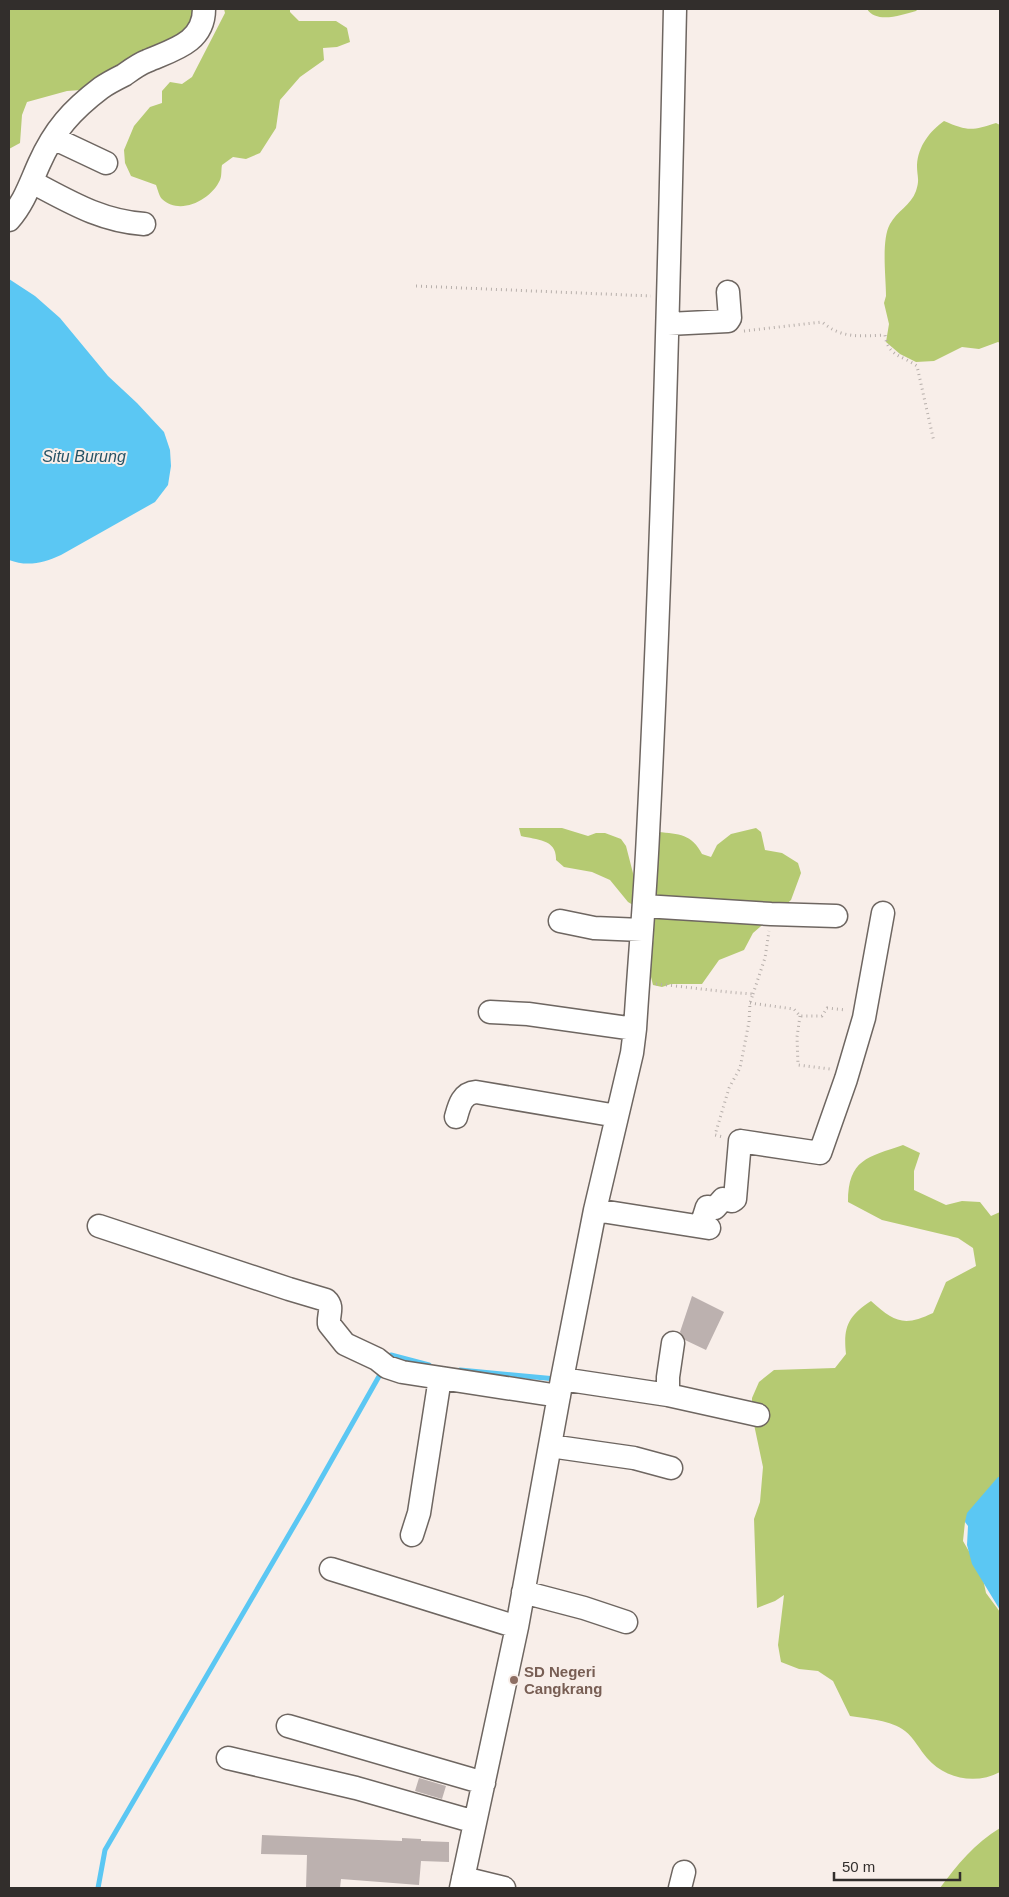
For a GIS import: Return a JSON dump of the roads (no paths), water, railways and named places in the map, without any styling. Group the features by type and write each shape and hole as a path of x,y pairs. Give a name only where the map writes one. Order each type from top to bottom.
{"street":[{"path":"9,220 18,210 53,138 70,114 103,86 145,61 171,52 188,42 198,30 204,17 204,9"},
{"path":"504,1888 462,1883 517,1627 560,1388 596,1210 632,1054 635,1029 644,906 676,324 669,296 675,9"},
{"path":"53,138 106,163"},
{"path":"32,182 100,216 144,224"},
{"path":"676,324 729,327 728,292"},
{"path":"644,906 836,916"},
{"path":"596,1210 705,1227 707,1207 715,1208 723,1199 732,1201 735,1199 740,1142 820,1153 849,1071 864,1012 883,913"},
{"path":"560,921 594,928 642,930"},
{"path":"490,1012 528,1014 635,1029"},
{"path":"456,1117 460,1103 465,1096 476,1092 617,1116"},
{"path":"99,1226 326,1300 330,1303 331,1308 329,1324 344,1344 377,1359 387,1367 402,1372 440,1378 668,1396 758,1415"},
{"path":"668,1396 668,1377 674,1343"},
{"path":"412,1535 419,1514 440,1378"},
{"path":"550,1446 634,1458 672,1468"},
{"path":"331,1570 517,1627"},
{"path":"523,1592 584,1608 626,1622"},
{"path":"288,1726 484,1783"},
{"path":"228,1758 356,1788 476,1822"}],"water":[{"name":"Situ Burung","path":"9,279 35,296 60,318 108,376 164,432 170,450 171,466 168,485 155,502 61,555 29,564 9,560"},
{"path":"1000,1477 1000,1610 972,1564 967,1545 968,1526 965,1522 967,1513"}],"waterway":[{"path":"387,1361 391,1355 429,1365"},
{"path":"460,1370 556,1379"},
{"path":"98,1888 105,1850 308,1502 382,1371"}],"place":[{"name":"SD Negeri Cangkrang","path":"514,1680"}]}
